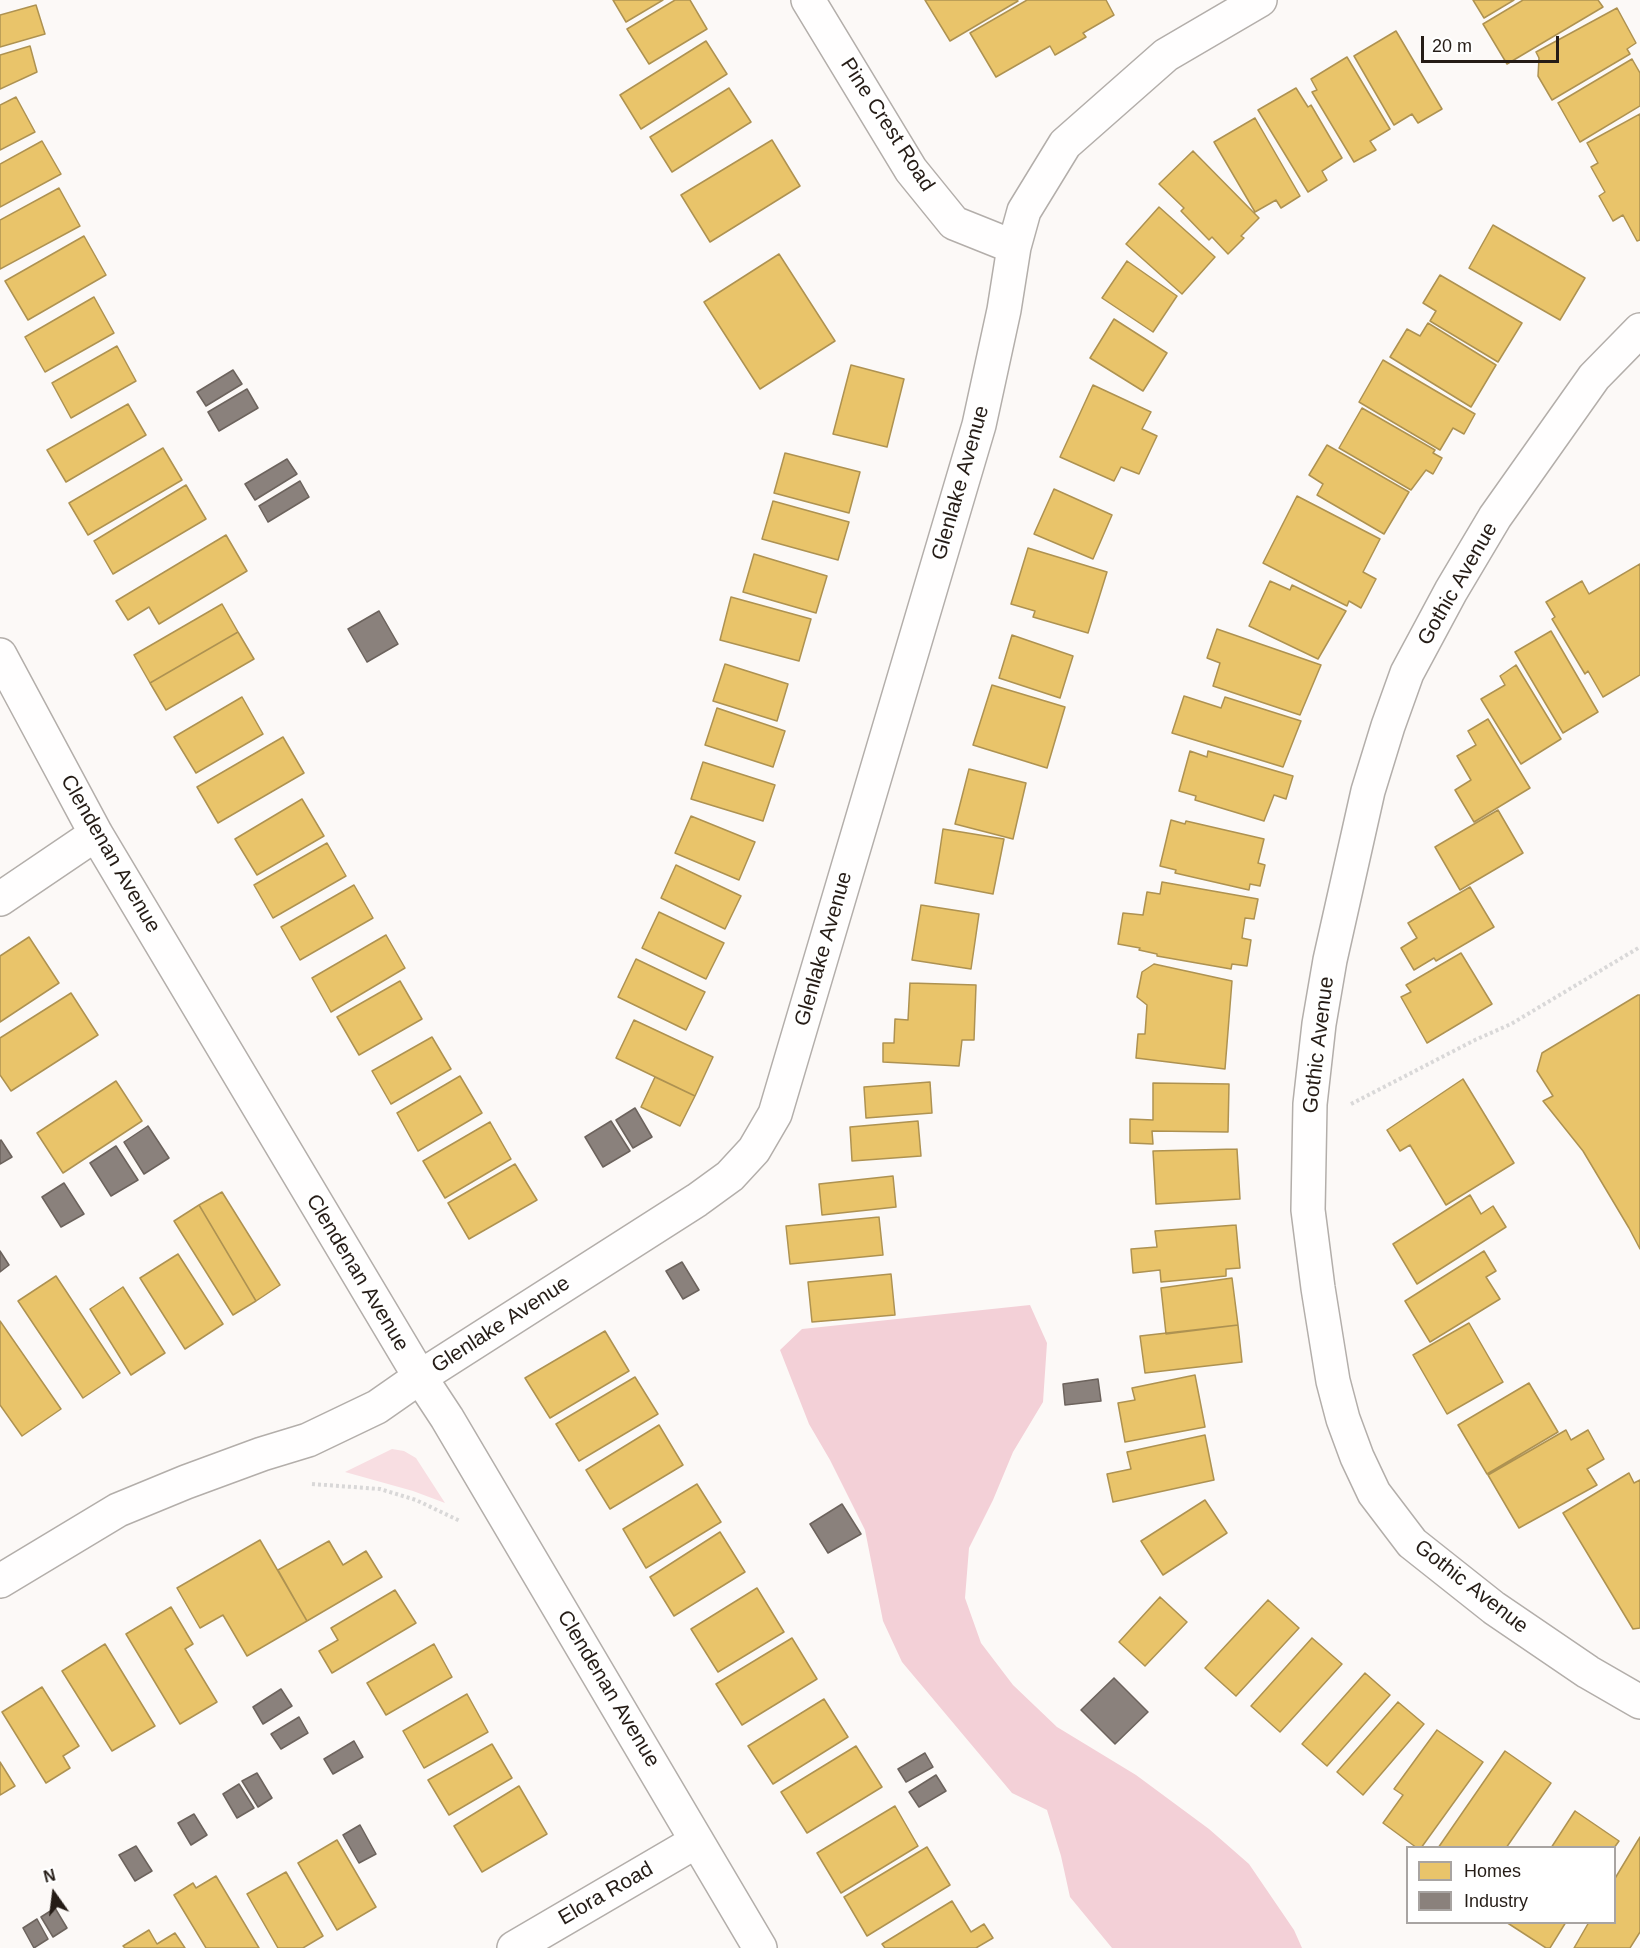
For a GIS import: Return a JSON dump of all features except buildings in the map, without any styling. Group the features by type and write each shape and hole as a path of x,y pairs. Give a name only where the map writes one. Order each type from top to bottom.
{"street":[{"name":"Pine Crest Road","path":"808,0 911,170 954,223 1014,247"},
{"name":"Glenlake Avenue","path":"0,1581 118,1510 262,1454 308,1440 376,1407 697,1200 730,1176 754,1150 775,1114 979,425 1004,310 1014,247 1024,211 1065,144 1166,56 1260,0"},
{"name":"Gothic Avenue","path":"1640,330 1594,377 1495,517 1451,591 1407,674 1368,791 1330,960 1319,1024 1310,1104 1308,1210 1333,1380 1343,1419 1357,1458 1374,1493 1412,1543 1494,1608 1588,1672 1640,1702"},
{"name":"Clendenan Avenue","path":"0,655 96,834 420,1377 447,1418 760,1948"},
{"path":"0,898 96,834"},
{"name":"Elora Road","path":"514,1948 698,1841"}],"path":[{"path":"1344,1108 1475,1040 1511,1024 1640,947"},
{"path":"302,1483 380,1489 417,1500 467,1524"}],"shaded area":[{"path":"1030,1305 1047,1343 1043,1402 1013,1452 993,1500 969,1548 965,1598 981,1643 1013,1685 1057,1727 1136,1775 1209,1829 1249,1864 1294,1930 1302,1948 1112,1948 1070,1897 1047,1810 1012,1793 902,1662 883,1621 865,1530 809,1424 780,1350 802,1329"},
{"path":"392,1449 404,1451 416,1458 445,1503 413,1491 345,1472"}]}
